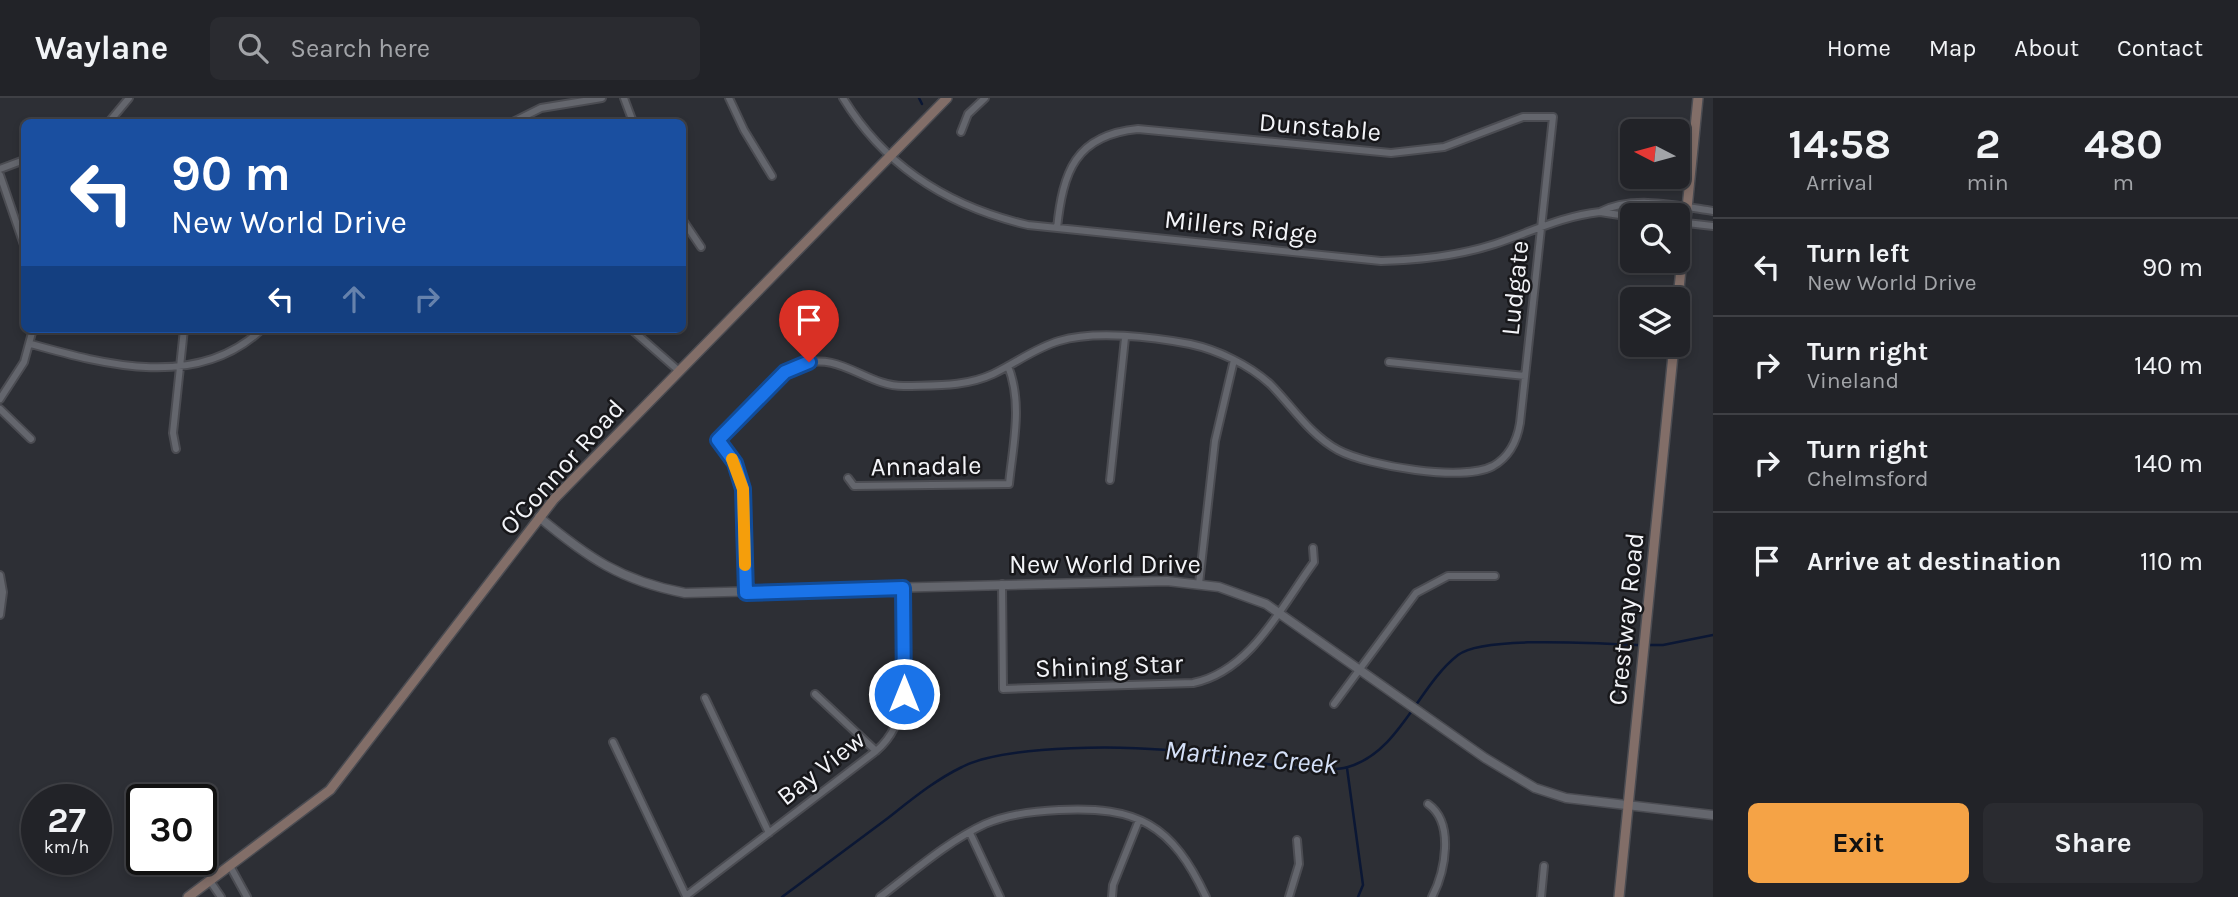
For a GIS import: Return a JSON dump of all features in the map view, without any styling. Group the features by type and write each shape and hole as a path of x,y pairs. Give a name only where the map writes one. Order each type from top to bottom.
{"main road":[{"name":"O'Connor Road","path":"188,897 313,804 337,782 539,517 947,98"},
{"path":"1687,203 1698,98"},
{"name":"Crestway Road","path":"1619,897 1673,357"}],"street":[{"path":"112,119 129,98"},
{"path":"519,119 541,108 602,98"},
{"path":"624,98 632,119"},
{"path":"729,98 744,130 772,176"},
{"name":"Millers Ridge","path":"843,98 868,136 917,179 972,209 1028,225 1381,261 1436,258 1469,251 1541,226 1620,206"},
{"path":"961,132 968,114 985,98"},
{"name":"Dunstable","path":"1057,228 1063,183 1074,162 1091,144 1122,131 1138,129 1391,153 1444,147 1523,117 1553,117"},
{"name":"Ludgate","path":"1234,360 1270,385 1315,434 1359,459 1393,467 1469,473 1494,466 1504,458 1518,434 1553,117"},
{"path":"0,169 21,161"},
{"path":"0,175 21,236"},
{"name":"Millers Ridge","path":"1690,207 1713,211"},
{"name":"Millers Ridge","path":"1600,212 1620,215"},
{"path":"1690,224 1713,226"},
{"path":"686,225 701,247"},
{"path":"0,399 24,362 32,333"},
{"path":"176,449 173,433 183,333"},
{"path":"31,344 95,361 179,368 219,358 237,349 257,333"},
{"path":"636,333 679,371"},
{"path":"746,593 743,489 735,463 718,440 785,372 809,362 837,362 885,383 900,386 957,384 982,378 1059,341 1090,335 1191,344 1234,360 1215,441 1199,584"},
{"path":"1110,480 1125,338"},
{"path":"1389,362 1525,376"},
{"name":"Annadale","path":"848,478 854,486 1009,484 1017,397 1008,366"},
{"path":"0,409 31,439"},
{"name":"New World Drive","path":"539,517 596,562 635,581 685,593 1167,581 1244,593 1278,611 1513,777 1535,788 1566,798 1713,815"},
{"name":"Shining Star","path":"1002,584 1003,689 1202,681 1221,674 1238,662 1314,562 1312,548"},
{"path":"0,575 3,592 0,615"},
{"path":"1334,704 1408,603 1426,585 1456,575 1495,576"},
{"name":"Bay View","path":"686,896 876,751 893,734 904,707 903,588"},
{"path":"815,694 876,751"},
{"path":"705,698 769,833"},
{"path":"613,742 686,896"},
{"path":"1429,804 1440,817 1444,850 1442,872 1432,897"},
{"path":"880,897 970,833 1002,817 1045,811 1111,810 1153,827 1179,849 1206,897"},
{"path":"1112,897 1113,885 1139,820"},
{"path":"970,833 1000,897"},
{"path":"1289,897 1299,864 1297,840"},
{"path":"230,866 247,897"},
{"path":"1541,897 1544,866"},
{"path":"210,881 221,897"},
{"path":"892,888 896,897"}],"waterway":[{"path":"919,98 922,104"},
{"name":"Martinez Creek","path":"1647,645 1663,645 1713,635"},
{"name":"Martinez Creek","path":"782,897 933,784 982,759 1039,750 1136,748 1293,767 1348,767 1382,748 1444,668 1458,655 1472,649 1545,642 1640,645"},
{"path":"1347,768 1363,885 1358,897"}],"slow traffic":[{"path":"732,459 743,489 745,565"}],"route":[{"path":"809,362 785,372 774,381 718,440 735,463 743,489 746,593 903,588 904,694"}]}
